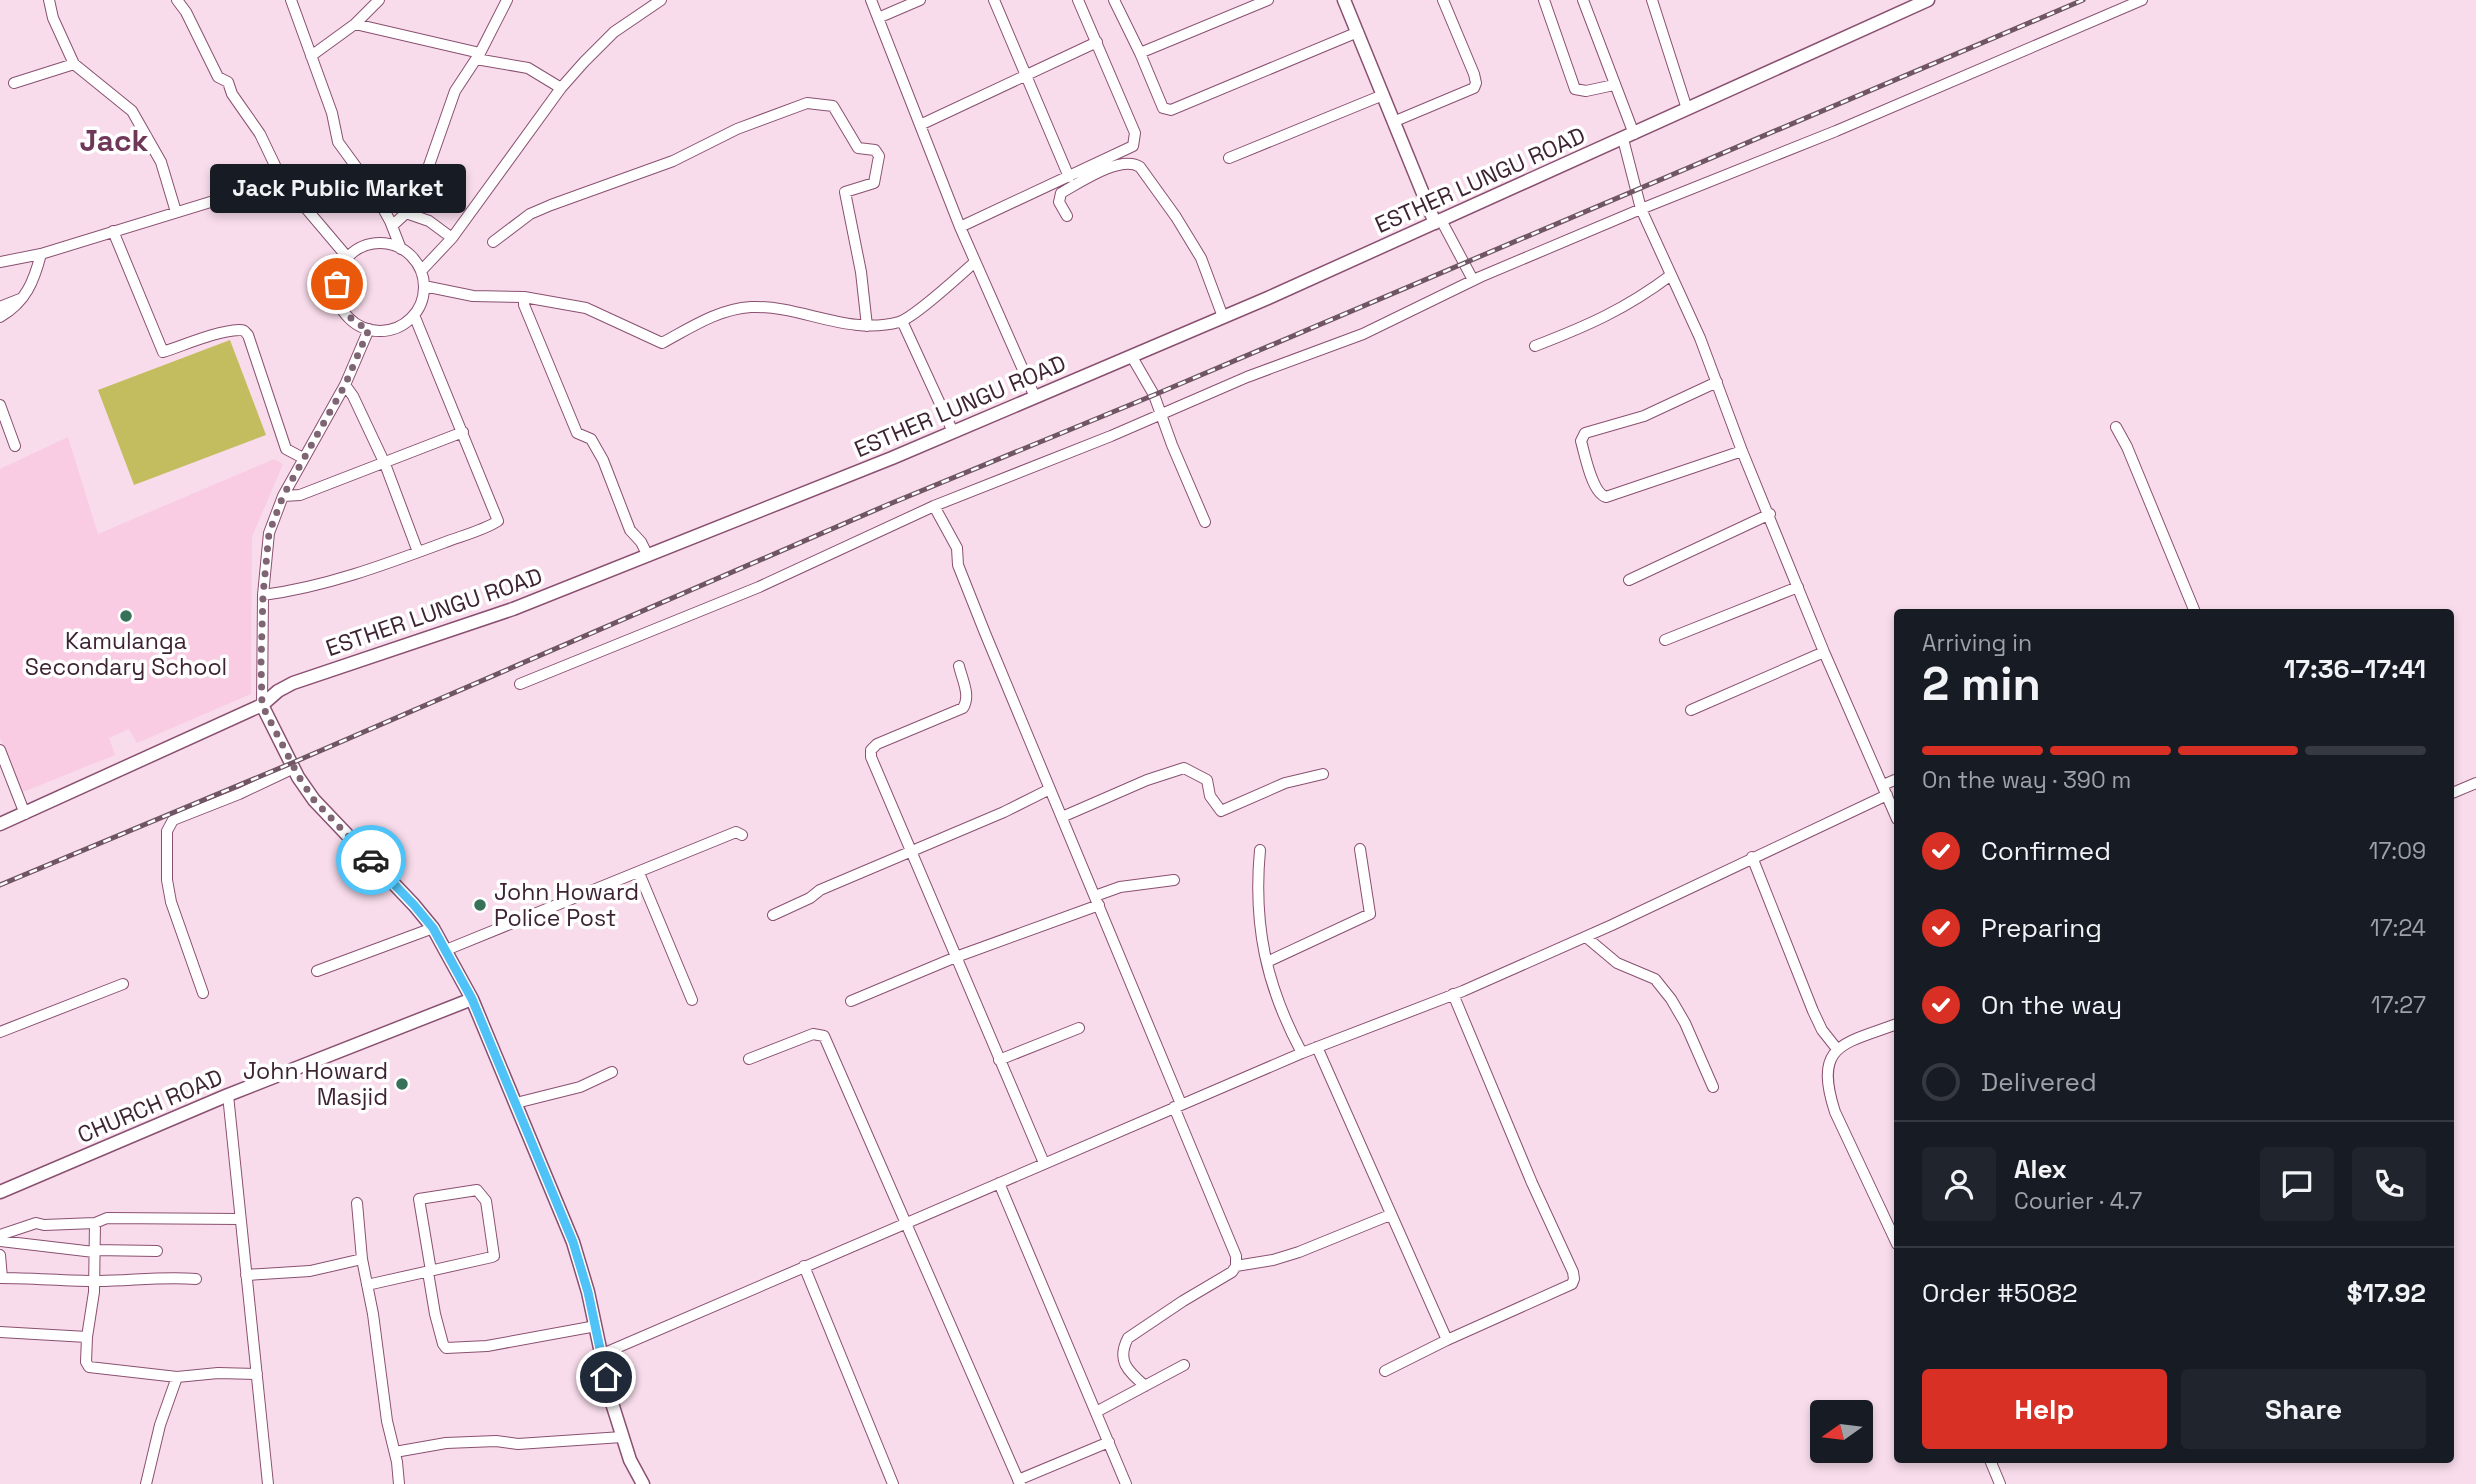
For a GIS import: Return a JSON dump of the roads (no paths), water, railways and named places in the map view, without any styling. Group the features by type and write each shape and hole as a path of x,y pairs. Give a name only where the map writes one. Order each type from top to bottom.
{"street":[{"path":"49,0 53,18 74,64 132,111 161,162 176,212"},
{"path":"177,0 186,12 218,77 228,82 232,94 260,134 282,180 348,258"},
{"path":"291,0 332,113 338,142 373,190 401,249"},
{"path":"311,56 355,23 379,0"},
{"path":"392,226 406,213 420,191 455,91 478,56 508,0"},
{"path":"421,271 452,238 561,88 614,32 661,0"},
{"path":"871,0 960,227 1035,397"},
{"path":"878,18 920,0"},
{"path":"994,0 1069,177"},
{"path":"960,227 1129,150 1136,141 1135,133 1078,0"},
{"path":"1114,0 1163,108 1171,110 1358,32"},
{"path":"1140,53 1268,0"},
{"path":"1344,0 1393,122 1438,221 1473,281"},
{"path":"1393,122 1474,88 1474,74 1443,0"},
{"path":"1544,0 1575,89 1586,91 1614,85"},
{"path":"1583,0 1614,85 1629,137 1641,209 1690,314 1742,451 1770,514 1824,652 1894,812"},
{"path":"1652,0 1688,109"},
{"name":"ESTHER LUNGU ROAD","path":"0,824 262,705 278,691 293,683 513,609 1132,357 1629,137 1928,0"},
{"path":"520,684 759,587 934,506 1247,377 1363,334 1473,281 1641,209 1836,131 2142,0"},
{"path":"355,23 528,68 561,88"},
{"path":"919,125 1097,42"},
{"path":"14,83 74,64"},
{"path":"1229,158 1382,95"},
{"path":"493,242 530,214 673,161 737,129 807,103 833,106 858,148 875,150 879,156 874,183 845,192 861,272 867,326"},
{"path":"1068,216 1059,202 1060,193 1121,164 1135,164 1140,167 1201,258 1223,317"},
{"path":"0,262 41,254 282,180"},
{"path":"406,213 429,221 452,238"},
{"path":"113,231 163,352 215,336 245,331 286,449 303,458"},
{"path":"371,244 389,244 401,249 416,261 424,286 422,301 414,315 399,327 389,330 369,329 354,322 339,301 338,276 348,258 371,244"},
{"path":"0,317 11,311 23,298 35,278 41,254"},
{"path":"424,286 473,296 524,297 586,308 662,343 704,320 730,310 749,307 770,307 867,326 902,321 975,262"},
{"path":"1535,345 1606,318 1671,275"},
{"path":"524,297 524,305 577,433 591,439 603,460 630,530 641,542 648,556"},
{"path":"0,307 23,298"},
{"path":"263,595 311,587 418,552 498,521 414,315"},
{"path":"902,321 953,432"},
{"path":"369,329 345,385 283,496 269,533 263,595 262,705 294,768 314,800 433,928 472,999 573,1242 622,1437 643,1484"},
{"path":"1132,357 1154,395 1171,445 1205,522"},
{"path":"1717,382 1644,416 1585,433 1581,441 1595,485 1600,494 1606,497 1742,451"},
{"path":"345,385 353,396 385,464 418,552"},
{"path":"1,408 15,446"},
{"path":"2116,427 2127,447 2194,609"},
{"path":"283,496 300,495 463,432"},
{"path":"934,506 957,548 958,565 1097,900 1236,1256 1236,1266"},
{"path":"1629,580 1770,514"},
{"path":"1665,640 1798,587"},
{"path":"1691,710 1824,652"},
{"path":"960,666 967,696 963,708 877,744 871,750 871,757 909,852 1044,1163"},
{"path":"0,750 25,814"},
{"path":"203,993 170,902 167,831 173,820 239,794 294,768"},
{"path":"1062,817 1147,780 1184,768 1207,780 1210,796 1221,811 1285,783 1323,774"},
{"path":"600,1355 1302,1053 1453,994 1586,937 1885,790 1894,782"},
{"path":"2454,792 2476,783"},
{"path":"773,915 810,898 820,890 1004,812 1050,789"},
{"path":"446,950 736,832 742,835"},
{"path":"1266,962 1370,914 1360,849"},
{"path":"1260,850 1258,904 1266,962 1273,990 1302,1053"},
{"path":"1752,857 1813,1011 1822,1030 1837,1049"},
{"path":"639,873 692,1000"},
{"path":"851,1001 1140,883 1174,880"},
{"path":"317,971 433,928"},
{"path":"1586,937 1617,963 1655,979 1685,1023 1713,1087"},
{"path":"0,1032 122,984"},
{"path":"1385,1371 1572,1284 1574,1279 1453,994"},
{"name":"CHURCH ROAD","path":"0,1192 228,1095 472,999"},
{"path":"1894,1025 1837,1049 1830,1060 1826,1075 1835,1112 1894,1238"},
{"path":"999,1060 1079,1028"},
{"path":"749,1059 813,1034 824,1037 1019,1482 1109,1442"},
{"path":"1317,1047 1447,1340"},
{"path":"516,1103 580,1087 612,1072"},
{"path":"228,1095 268,1484"},
{"path":"999,1182 1126,1484"},
{"path":"367,1285 430,1271 494,1256 486,1201 477,1190 419,1199 430,1271 435,1314 446,1348 486,1346 596,1326"},
{"path":"357,1203 362,1259 399,1484"},
{"path":"1145,1386 1130,1373 1122,1357 1128,1338 1231,1272 1236,1266 1299,1252 1390,1215"},
{"path":"0,1235 36,1223 96,1223 107,1218 240,1219"},
{"path":"96,1223 95,1281 87,1337 86,1362 89,1367 177,1377 218,1373 257,1374"},
{"path":"0,1241 94,1251 158,1251"},
{"path":"0,1255 1,1278 24,1276 95,1281 195,1279"},
{"path":"246,1275 310,1271 362,1259"},
{"path":"804,1266 893,1484"},
{"path":"0,1332 87,1337"},
{"path":"1096,1412 1184,1365"},
{"path":"146,1484 160,1425 177,1377"},
{"path":"395,1452 446,1443 496,1441 518,1444 622,1437"},
{"path":"1991,1463 2000,1484"}],"railway":[{"path":"0,885 292,763 887,505 1154,395 2083,0"}],"place":[{"name":"Jack Public Market","path":"337,284"},
{"name":"Kamulanga Secondary School","path":"126,616"},
{"name":"John Howard Police Post","path":"480,905"},
{"name":"John Howard Masjid","path":"402,1084"}],"district":[{"name":"Jack","path":"114,140"}]}
